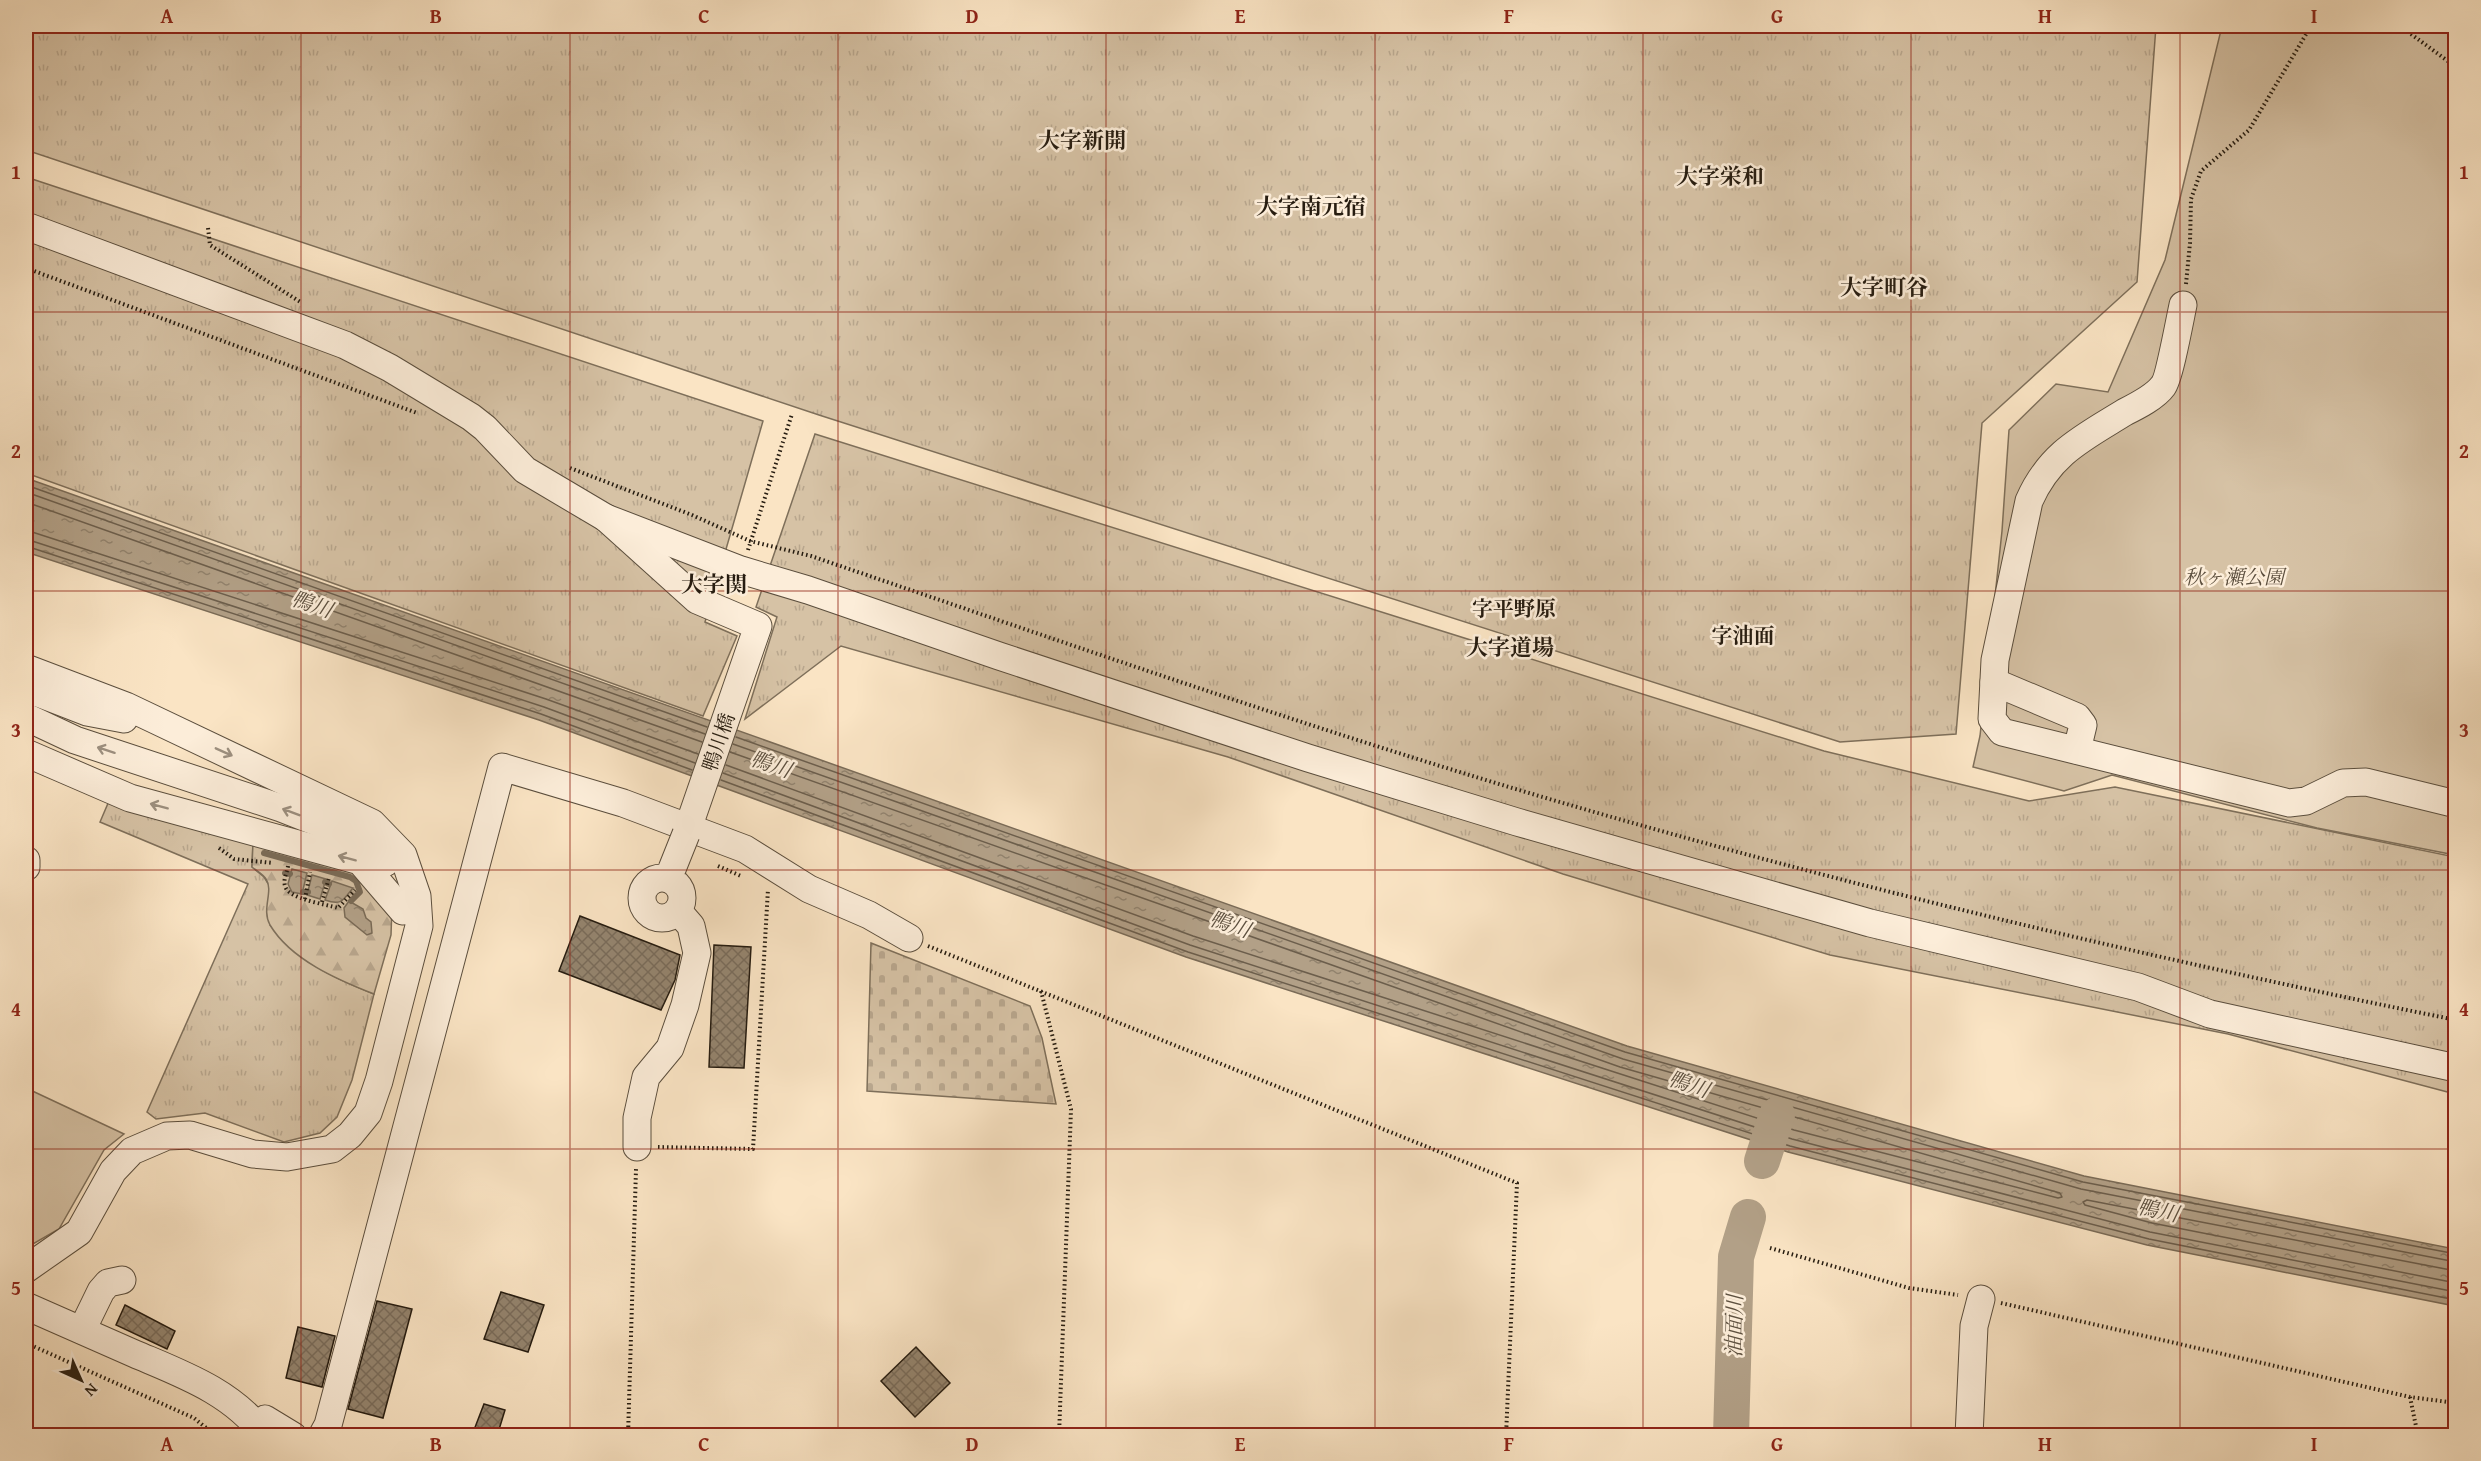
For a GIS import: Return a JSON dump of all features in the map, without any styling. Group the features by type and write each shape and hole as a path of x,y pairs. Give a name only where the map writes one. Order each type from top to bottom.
{"street":[{"path":"26,226 345,345 390,368 471,417 485,428 525,470 606,518 741,570 808,590 999,656 1297,754 1517,822 1870,923 2138,987 2210,1014 2456,1068"},
{"path":"2183,305 2164,386 2143,402 2079,440 2056,458 2039,478 2028,501 1995,660 1992,719 2002,732 2289,803 2307,801 2343,783 2366,782 2456,804"},
{"name":"鴨川橋","path":"606,518 697,600 758,626 670,874 682,892 678,910 692,926 697,953 686,1005 670,1048 646,1077 637,1118 637,1147"},
{"path":"26,668 126,706 372,823 403,855 417,896 419,926 403,993 368,1113 350,1135 332,1149 287,1157 253,1154 190,1135 167,1136 132,1151 113,1171 78,1232 26,1269"},
{"path":"1994,682 2077,717 2083,725 2077,750"},
{"path":"26,688 87,712 171,728"},
{"path":"26,717 75,740 281,808 370,843 392,872 403,911 402,930 389,984 356,1106 332,1134 305,1145 275,1148 197,1125 158,1127 138,1134 112,1155 77,1219 26,1257"},
{"path":"26,753 130,798 360,861 403,911"},
{"path":"322,1436 328,1425 502,766 623,803 745,849 809,889 869,915 909,938"},
{"path":"26,860 26,867"},
{"path":"82,1330 101,1291 108,1282 122,1280"},
{"path":"1969,1436 1974,1326 1981,1299"},
{"path":"26,1306 207,1385 261,1430 266,1419 293,1436"}],"path":[{"path":"2183,305 2190,243 2191,199 2201,171 2249,130 2311,26"},
{"path":"2400,26 2456,67"},
{"path":"208,228 210,245 303,304"},
{"path":"26,268 422,414"},
{"path":"741,570 792,414"},
{"path":"569,468 692,515 750,541 811,556 1360,742 1687,838 2050,933 2255,979 2456,1020"},
{"path":"709,861 749,879"},
{"path":"255,862 278,864"},
{"path":"288,866 285,885 294,896 305,894 338,908 355,889 354,886"},
{"path":"305,894 310,872"},
{"path":"322,875 328,881"},
{"path":"328,881 336,879"},
{"path":"322,902 328,881"},
{"path":"759,884 777,892"},
{"path":"628,1436 637,1147 753,1149 768,888"},
{"path":"909,938 1517,1183 1506,1436"},
{"path":"1041,991 1071,1109 1059,1436"},
{"path":"1770,1248 1909,1288 1981,1299 2410,1396 2456,1403"},
{"path":"26,1343 194,1418 216,1436"},
{"path":"2410,1396 2418,1436"}],"green space":[{"path":"26,26 2156,26 2137,282 1982,423 1956,734 1840,742 819,415 26,150"},
{"name":"秋ヶ瀬公園","path":"2222,26 2455,26 2455,855 2317,828 2112,775 2064,791 1973,767 1980,736 2002,531 2009,430 2056,384 2108,392 2165,260"},
{"path":"26,177 763,421 705,622 737,636 703,716 26,473"},
{"path":"815,434 1824,751 2029,801 2115,787 2455,857 2455,1094 2228,1034 1830,955 1563,874 1228,757 841,646 745,719 777,617 756,607"},
{"path":"109,801 253,842 252,867 264,877 269,885 270,925 294,950 317,967 374,994 352,1080 337,1117 320,1133 284,1142 205,1113 156,1119 147,1112 248,884 100,822"},
{"path":"253,842 359,872 392,906 391,935 374,994 316,967 290,949 279,937 268,919 268,884 266,879 252,867"},
{"path":"871,943 1030,1006 1042,1038 1056,1104 867,1091"},
{"path":"26,1088 124,1134 104,1150 59,1229 26,1248"}],"water":[{"name":"鴨川","path":"26,478 1627,1046 2084,1176 2455,1249 2455,1306 2147,1245 1788,1152 1186,957 539,720 26,552"},
{"path":"292,869 307,873 302,894 292,892 288,884"},
{"path":"312,875 326,879 320,899 307,895"},
{"path":"332,881 353,888 342,901 325,900"},
{"path":"349,901 363,909 366,918 371,922 372,933 367,935 345,917 344,908"}],"building":[{"path":"580,916 680,955 675,980 661,1010 559,971"},
{"path":"714,945 751,947 744,1068 709,1067"},
{"path":"501,1292 544,1305 528,1352 484,1339"},
{"path":"377,1301 412,1309 383,1418 348,1409"},
{"path":"125,1305 175,1331 167,1349 116,1325"},
{"path":"298,1327 335,1336 322,1387 286,1378"},
{"path":"916,1347 950,1383 915,1417 881,1381"},
{"path":"484,1404 505,1410 497,1436 474,1430"}],"waterway":[{"path":"264,853 350,877 356,881 360,892 351,901"},
{"path":"285,873 290,874"},
{"path":"325,882 329,884"},
{"path":"303,892 308,892"},
{"name":"油面川","path":"1762,1161 1777,1115"},
{"name":"油面川","path":"1731,1436 1736,1257 1748,1217"}],"district":[{"name":"大字新開","path":"1082,140"},
{"name":"大字栄和","path":"1720,176"},
{"name":"大字南元宿","path":"1311,206"},
{"name":"大字町谷","path":"1884,287"},
{"name":"大字関","path":"714,584"},
{"name":"字平野原","path":"1514,608"},
{"name":"字油面","path":"1743,635"},
{"name":"大字道場","path":"1510,647"}]}
